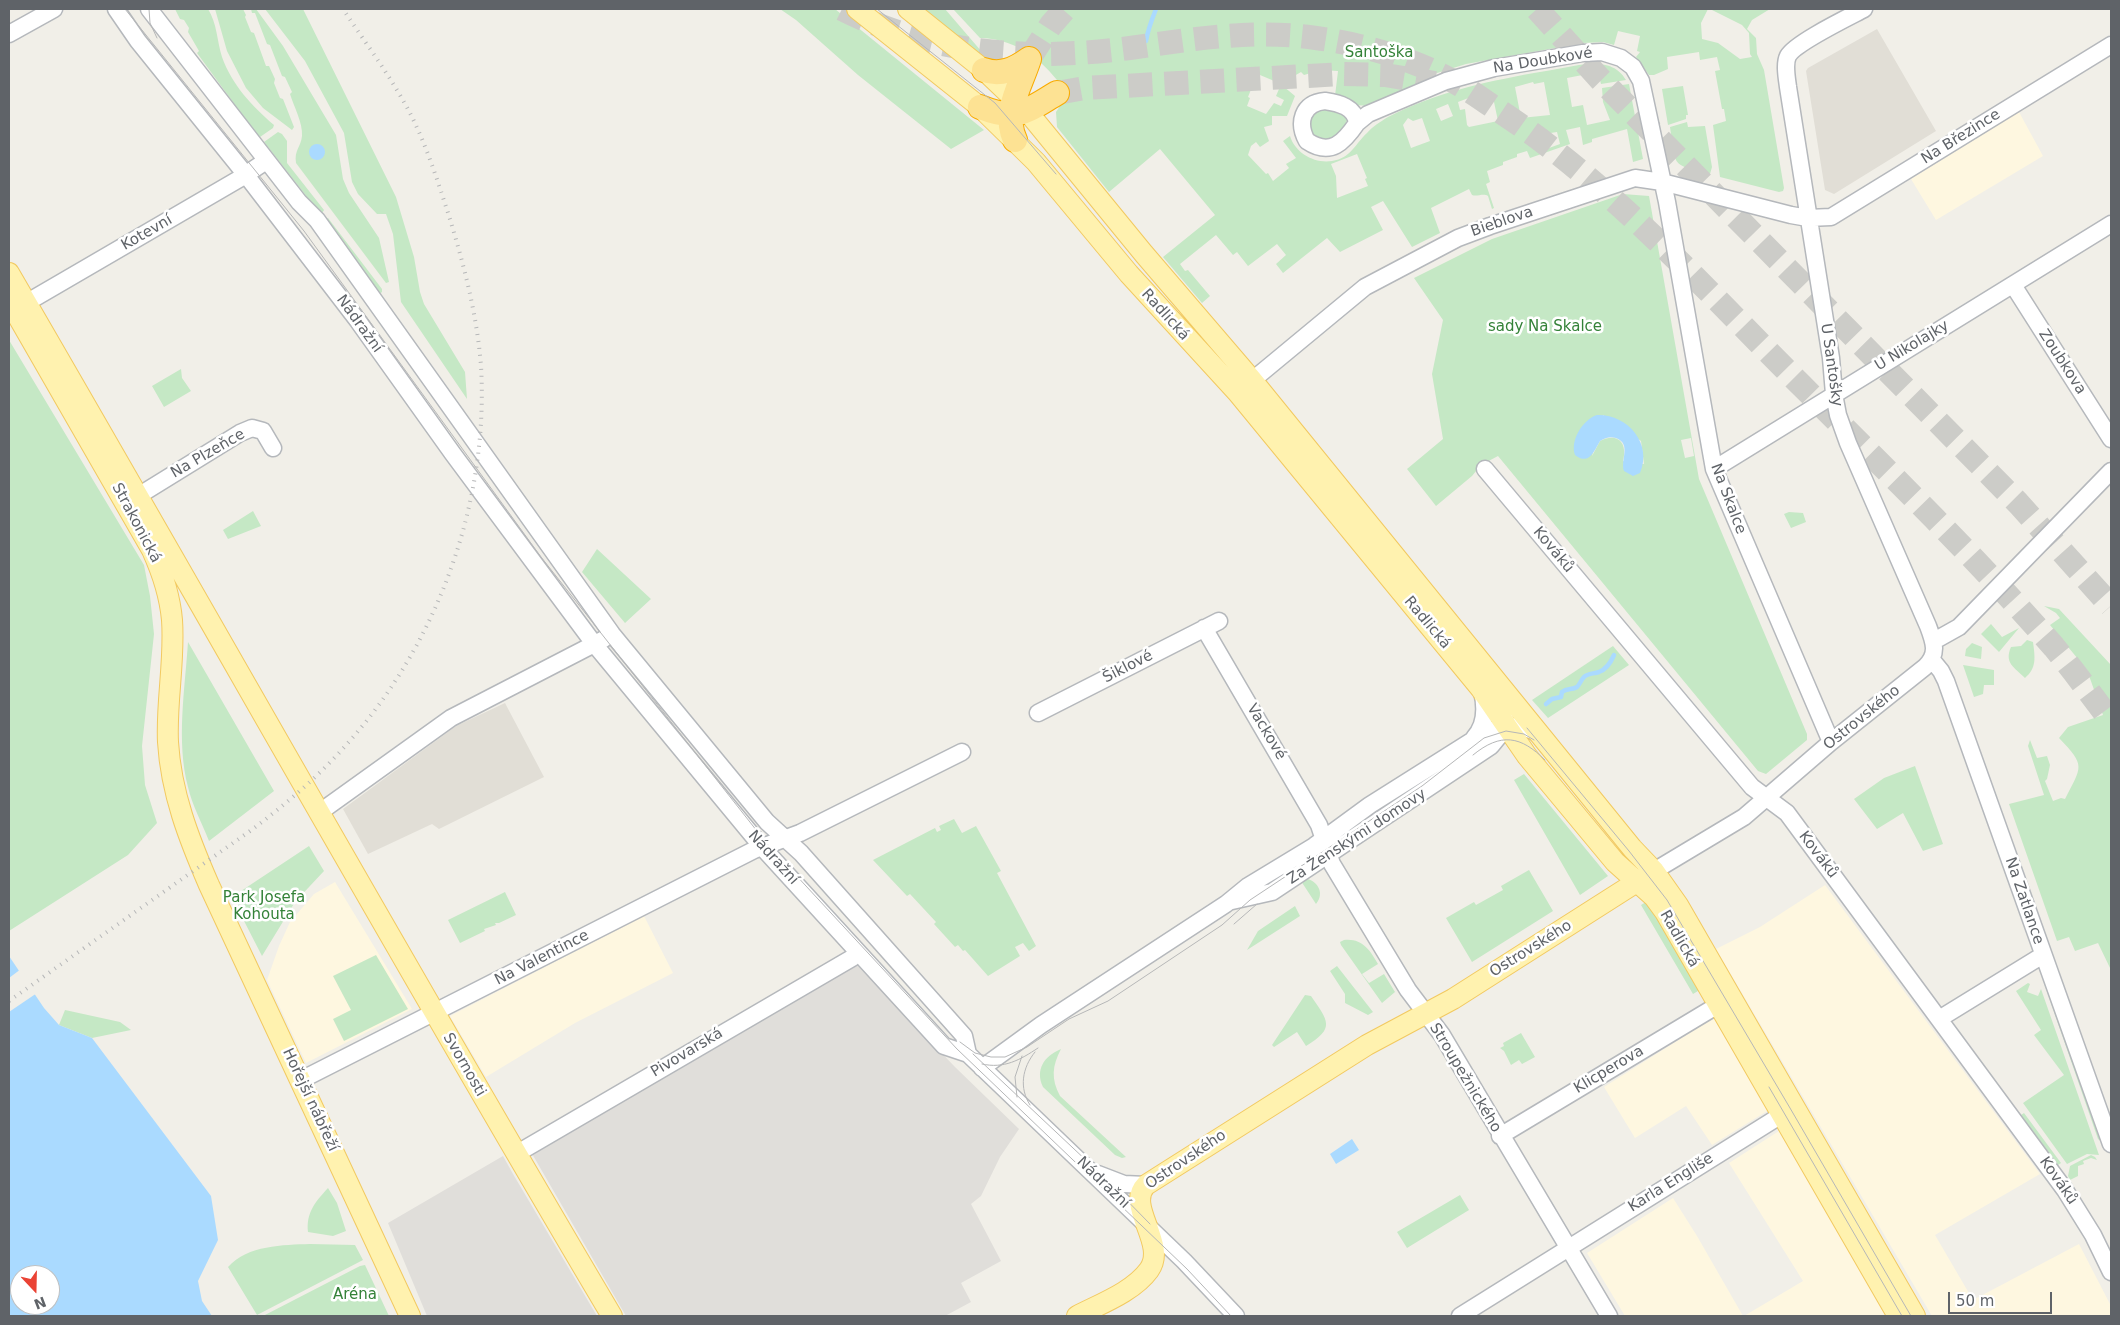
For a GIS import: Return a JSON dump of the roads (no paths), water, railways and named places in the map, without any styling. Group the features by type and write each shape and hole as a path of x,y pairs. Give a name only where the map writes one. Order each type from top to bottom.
{"highway":[{"path":"984,70 1004,72 1019,66 1029,59 1012,131 1015,140"},
{"path":"980,107 1017,108 1057,93"}],"main road":[{"name":"Radlická","path":"857,9 980,107 1015,140 1036,162 1129,274 1245,386"},
{"name":"Radlická","path":"908,9 984,70 1144,254 1245,386 1489,684 1541,735 1632,848 1654,871 1683,913 1915,1316"},
{"name":"Strakonická","path":"9,272 18,302 152,550 164,582 172,620 168,716 171,769 176,798 209,885"},
{"name":"Strakonická","path":"18,302 138,496 320,812"},
{"path":"172,620 180,611 192,612 219,657 243,677"},
{"name":"Radlická","path":"1489,684 1505,724 1527,756 1615,862 1654,897 1665,912 1898,1316"},
{"name":"Svornosti","path":"320,812 434,1013 612,1316"},
{"name":"Ostrovského","path":"1150,1269 1154,1252 1140,1200 1141,1191 1146,1185 1367,1044 1453,999 1654,871"},
{"name":"Hořejší nábřeží","path":"209,885 410,1316"},
{"path":"1077,1316 1132,1286 1150,1269"}],"street":[{"path":"10,30 54,9"},
{"name":"Nádražní","path":"116,9 138,41 246,174 358,321 453,454 595,644 762,847 944,1046 968,1054 1184,1261 1236,1316"},
{"name":"Nádražní","path":"149,9 266,161 299,202 317,220 612,634 767,822 801,853 964,1036 968,1054"},
{"name":"U Santošky","path":"1864,9 1805,42 1789,54 1787,64 1788,87 1831,358 1838,414 1848,442 1934,642 1935,651 1932,660"},
{"name":"Na Březince","path":"1808,218 1831,217 1838,214 2111,44"},
{"name":"Na Doubkové","path":"1360,117 1446,81 1494,68 1583,53 1602,52 1621,58 1633,67 1641,81 1662,182"},
{"name":"Kotevní","path":"18,302 266,161"},
{"name":"Bieblova","path":"1245,386 1365,287 1458,238 1636,178 1662,182 1714,197 1808,218"},
{"name":"Na Skalce","path":"1662,182 1669,212 1714,469 1830,742"},
{"name":"U Nikolajky","path":"1714,469 2111,224"},
{"name":"Zoubkova","path":"2013,285 2111,439"},
{"name":"Na Plzeňce","path":"138,496 240,433 252,428 263,431 273,448"},
{"name":"Kováků","path":"1485,469 1752,787 1786,813 2065,1190 2093,1235 2111,1272"},
{"path":"1934,642 1953,632 1965,621 2111,471"},
{"name":"Šiklové","path":"1038,713 1211,625"},
{"name":"Vackové","path":"1211,625 1319,825 1324,839"},
{"path":"320,812 450,718 612,634"},
{"name":"Ostrovského","path":"1654,871 1716,835 1744,816 1830,742 1932,660"},
{"name":"Na Zatlance","path":"1932,660 1946,681 2043,955 2106,1116 2111,1144"},
{"path":"1473,740 1480,731 1484,720 1484,705 1489,684"},
{"path":"1482,754 1498,738 1505,724 1522,726 1541,735"},
{"name":"Za Ženskými domovy","path":"982,1068 1041,1025 1226,904 1248,886 1324,839 1370,805 1473,740 1505,724"},
{"path":"1482,754 1492,750 1506,749 1519,751 1527,756"},
{"path":"785,838 800,833 962,752"},
{"name":"Za Ženskými domovy","path":"1226,904 1243,897 1272,892 1482,754"},
{"name":"Na Valentince","path":"301,1080 762,847 785,838"},
{"name":"Stroupežnického","path":"1324,839 1328,856 1405,986 1445,1040 1500,1136 1609,1316"},
{"name":"Pivovarská","path":"516,1154 852,958 858,952"},
{"path":"1939,1019 2043,955"},
{"name":"Klicperova","path":"1500,1136 1718,1005"},
{"name":"Karla Engliše","path":"1460,1316 1775,1119"},
{"path":"1091,1171 1124,1184 1146,1185"},
{"path":"1150,1269 1168,1260 1184,1261"}],"water":[{"path":"317,144 325,152 317,160 309,152"},
{"path":"1597,415 1618,419 1635,432 1643,451 1640,473 1633,476 1624,471 1625,448 1621,441 1616,438 1612,437 1600,441 1593,453 1587,458 1580,458 1575,455 1574,444 1578,432 1587,421"},
{"path":"9,956 44,1008 59,1025 92,1038 211,1196 218,1240 198,1281 202,1301 212,1316 9,1316"},
{"path":"1352,1139 1359,1150 1336,1164 1330,1154"}],"waterway":[{"path":"1146,41 1156,9"},
{"path":"1546,704 1552,699 1561,697 1562,692 1577,687 1583,678 1589,674 1604,669 1614,655"}],"tunnel":[{"path":"842,9 877,24 947,45 1019,54 1092,52 1223,36 1269,34 1316,38 1384,52 1433,71 1469,90 1542,141 1582,173 1657,240 1993,579 2054,647 2111,721"},
{"path":"1029,59 1051,25 1065,9"},
{"path":"1537,9 1600,79 2018,503 2111,606"},
{"path":"1057,93 1085,88 1344,74 1385,75 1435,83"}],"tram line":[{"path":"125,9 304,231 541,557 768,845 957,1049 1187,1269 1231,1316"},
{"path":"149,9 150,23 157,38"},
{"path":"877,9 995,103 1056,174"},
{"path":"1527,728 1667,900 1911,1316"},
{"path":"960,1042 975,1053 991,1057 1005,1057 1027,1047 1069,1019 1108,1001 1222,925 1250,900 1422,786 1484,738 1506,731 1524,734 1534,740"},
{"path":"1473,755 1493,743 1510,740 1528,746 1545,760"},
{"path":"1234,924 1257,904"},
{"path":"982,1064 1005,1064 1025,1056 1038,1048"},
{"path":"1030,1105 1023,1085 1027,1065 1035,1052"},
{"path":"973,1054 1106,1179 1150,1224"},
{"path":"1017,1097 1015,1077 1022,1056"},
{"path":"1769,1087 1902,1316"}],"railway":[{"path":"9,1001 250,831 325,768 379,704 407,661 431,616 451,568 466,519 476,468 481,417 481,366 473,309 449,216 422,140 396,88 343,9"}],"park label":[{"name":"Santoška","path":"1379,53"},
{"name":"sady Na Skalce","path":"1545,327"},
{"name":"Park Josefa Kohouta","path":"264,906"},
{"name":"Aréna","path":"355,1295"}]}
